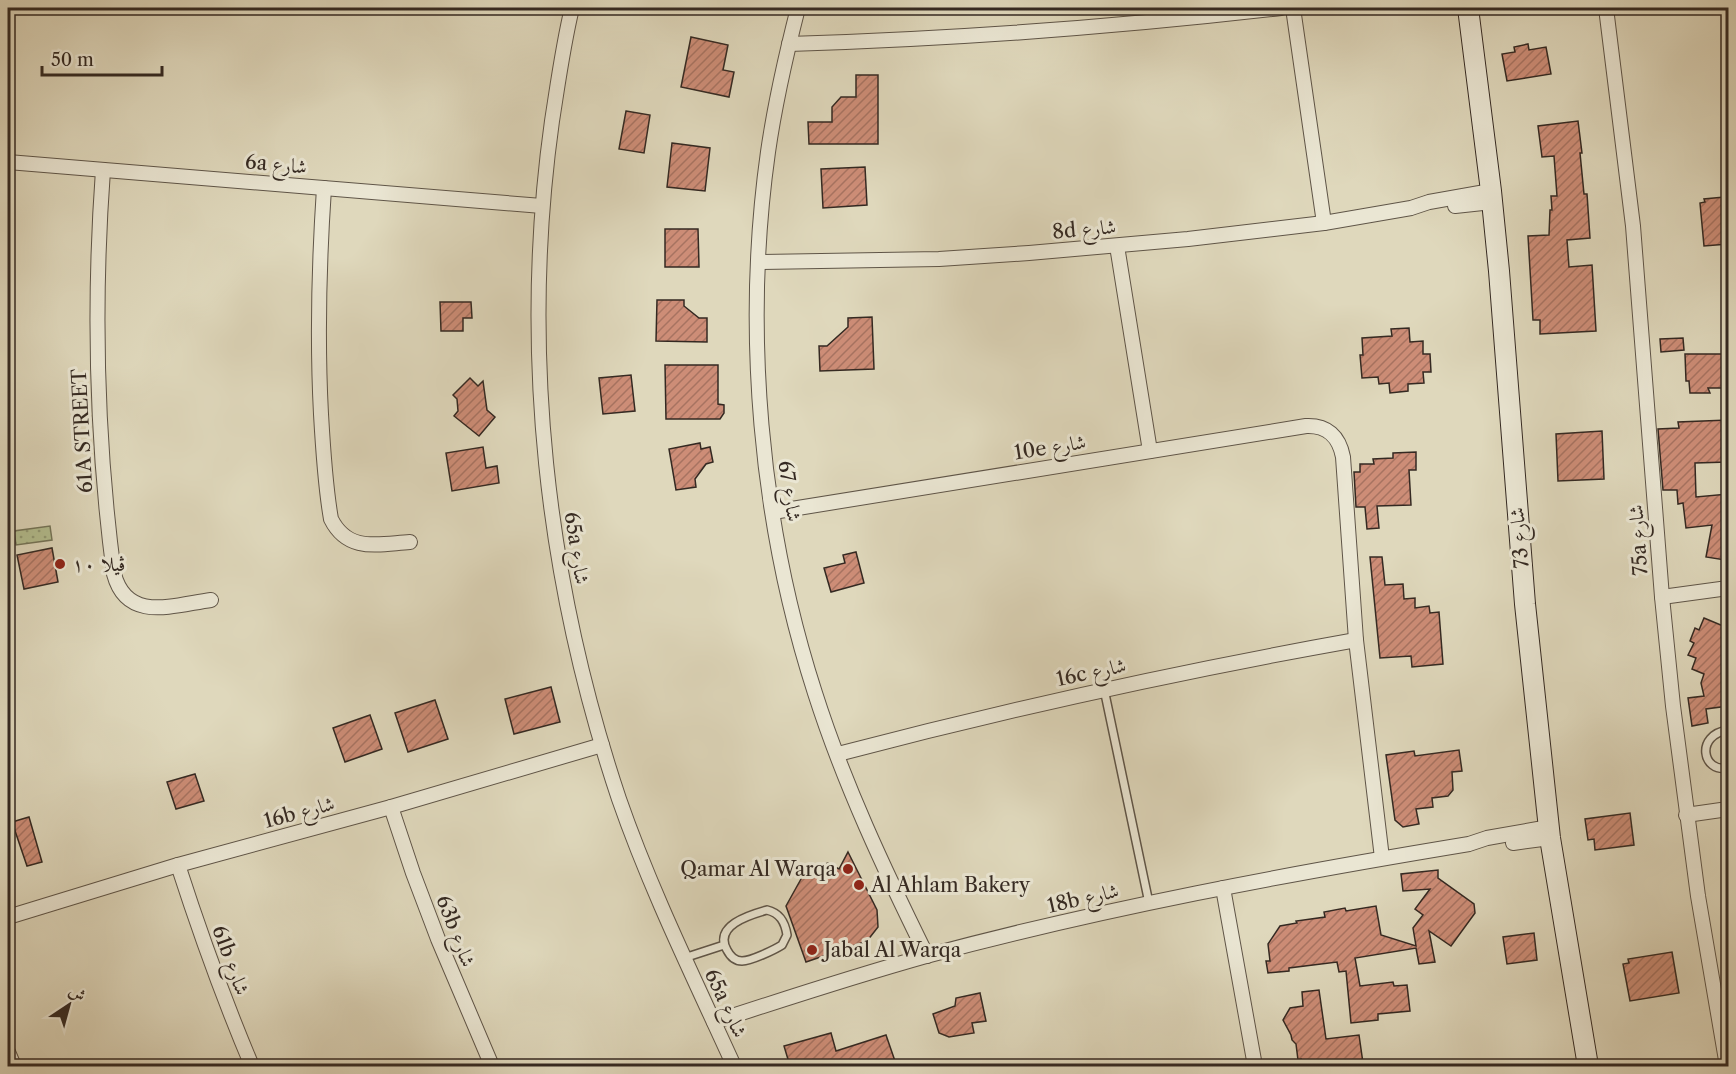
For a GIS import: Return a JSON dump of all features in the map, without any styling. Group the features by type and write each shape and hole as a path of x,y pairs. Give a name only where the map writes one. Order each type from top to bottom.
{"street":[{"name":"65a شارع","path":"572,8 558,76 542,206 538,272 540,398 553,525 579,664 602,745 641,857 734,1066"},
{"name":"شارع 67","path":"798,8 777,98 761,214 757,326 764,450 783,574 816,695 864,822 927,956"},
{"path":"789,44 1034,32 1281,8"},
{"path":"1293,8 1324,223"},
{"name":"شارع 73","path":"1470,8 1492,196 1525,604 1550,833 1588,1066"},
{"name":"75a شارع","path":"1606,8 1634,237 1662,597 1686,815 1727,1066"},
{"name":"6a شارع","path":"8,162 542,206"},
{"name":"61A STREET","path":"103,170 97,272 97,374 103,475 117,586 133,603 144,607 156,608 211,600"},
{"path":"324,188 319,273 319,380 331,519 336,530 345,538 357,543 410,542"},
{"name":"8d شارع","path":"759,262 939,259 1117,246 1324,223 1411,208 1435,209 1492,196"},
{"path":"1117,246 1150,451"},
{"name":"10e شارع","path":"773,512 1315,425 1331,433 1337,440 1343,457 1356,639"},
{"path":"1662,597 1728,588"},
{"path":"1356,639 1382,858"},
{"name":"16c شارع","path":"837,754 1104,689 1356,639"},
{"name":"16b شارع","path":"8,917 178,865 392,807 602,745"},
{"name":"63b شارع","path":"392,807 438,939 492,1066"},
{"path":"1686,815 1728,809"},
{"name":"18b شارع","path":"714,1022 927,956 1149,903 1382,858 1469,844 1488,845 1550,833"},
{"name":"61b شارع","path":"178,865 212,966 252,1066"},
{"path":"1223,888 1254,1066"},
{"path":"8,1052 14,1066"}],"lane":[{"path":"1104,689 1149,903"},
{"path":"1728,730 1711,737 1706,748 1709,761 1713,766 1718,769 1728,768"},
{"path":"767,910 779,916 787,935 782,945 747,960 736,960 724,945 723,939 728,927 767,910"},
{"path":"684,958 724,945"}],"green space":[{"path":"50,526 52,540 16,545 14,531"}],"building":[{"path":"691,37 728,45 723,70 734,72 729,97 681,87"},
{"path":"1528,44 1529,50 1546,47 1551,74 1507,81 1502,54 1515,52 1514,47"},
{"path":"856,75 878,75 878,144 809,144 808,122 832,122 832,107 841,97 856,97"},
{"path":"626,111 650,115 644,153 619,149"},
{"path":"1578,121 1590,238 1567,240 1569,267 1592,265 1596,331 1540,334 1540,320 1533,320 1528,236 1549,235 1551,196 1557,196 1554,156 1542,157 1538,126"},
{"path":"672,143 710,148 705,191 667,187"},
{"path":"865,167 867,205 823,208 821,169"},
{"path":"1724,197 1725,201 1728,201 1728,244 1704,246 1700,203 1705,202 1704,199"},
{"path":"665,229 698,229 699,267 665,267"},
{"path":"657,300 684,300 684,306 699,318 707,318 707,342 656,341"},
{"path":"440,302 471,302 472,318 463,318 463,331 441,331"},
{"path":"872,317 874,369 820,371 819,346 827,346 848,327 848,318"},
{"path":"1409,328 1410,342 1423,341 1423,354 1430,354 1431,372 1423,372 1424,383 1408,384 1408,391 1390,393 1389,383 1379,384 1378,377 1362,378 1360,355 1363,355 1362,338 1392,336 1391,329"},
{"path":"1683,338 1684,350 1661,352 1660,339"},
{"path":"1685,354 1726,354 1726,388 1708,388 1710,393 1690,393 1689,381 1686,381"},
{"path":"665,365 718,365 718,404 724,405 724,413 720,419 666,419"},
{"path":"631,375 635,411 603,414 599,378"},
{"path":"470,378 478,386 483,381 487,410 495,417 479,436 454,416 458,411 457,399 453,395"},
{"path":"1728,420 1728,462 1695,463 1696,497 1728,494 1728,552 1725,560 1706,557 1712,525 1686,528 1683,503 1678,504 1677,490 1663,490 1658,429 1679,428 1678,422"},
{"path":"1602,431 1604,479 1558,481 1556,434"},
{"path":"700,443 701,449 710,447 713,462 706,464 695,479 696,487 676,490 669,449"},
{"path":"483,447 486,468 497,466 499,483 452,491 446,453"},
{"path":"1416,452 1416,470 1409,470 1411,505 1377,506 1379,528 1367,529 1365,507 1356,507 1354,472 1360,472 1360,464 1374,464 1373,459 1393,458 1393,453"},
{"path":"52,548 58,582 24,589 17,555"},
{"path":"856,552 864,583 831,592 824,568 845,563 843,555"},
{"path":"1370,557 1382,557 1385,585 1403,584 1404,599 1415,598 1415,608 1429,606 1430,613 1439,612 1443,664 1412,667 1411,656 1380,658"},
{"path":"1704,618 1728,628 1728,706 1706,709 1708,723 1692,726 1688,698 1704,696 1701,683 1704,674 1692,669 1696,658 1688,655 1694,643 1690,641 1695,628 1699,630"},
{"path":"551,687 560,722 514,734 505,699"},
{"path":"435,700 448,739 408,752 395,713"},
{"path":"370,715 382,749 345,762 333,728"},
{"path":"1459,750 1462,771 1452,772 1453,790 1448,796 1432,798 1433,807 1416,809 1419,824 1403,827 1395,820 1386,755 1414,751 1415,756"},
{"path":"195,774 204,801 176,809 167,782"},
{"path":"1630,813 1634,845 1595,850 1594,839 1588,840 1585,819"},
{"path":"29,817 42,862 27,866 12,822"},
{"path":"848,852 877,910 878,927 867,941 806,962 786,906 806,870 828,863 839,869"},
{"path":"1438,870 1438,878 1474,904 1475,913 1451,946 1429,931 1435,962 1419,964 1416,948 1355,958 1360,986 1393,982 1394,986 1407,985 1410,1011 1378,1014 1378,1020 1351,1023 1346,971 1339,972 1337,962 1268,973 1266,961 1270,961 1268,944 1280,926 1325,917 1324,912 1345,908 1346,911 1376,906 1381,935 1416,946 1413,928 1423,915 1415,909 1430,889 1403,891 1401,874"},
{"path":"1534,933 1537,960 1507,964 1503,937"},
{"path":"1672,952 1679,993 1630,1001 1623,964 1629,963 1628,959"},
{"path":"1319,990 1326,1039 1359,1035 1363,1063 1302,1066 1301,1059 1298,1060 1296,1044 1283,1020 1290,1008 1303,1006 1302,992"},
{"path":"980,993 986,1021 972,1023 974,1033 949,1037 939,1033 933,1014 955,1006 956,998"},
{"path":"831,1033 836,1051 886,1035 896,1064 862,1066 860,1060 839,1066 830,1066 828,1062 812,1066 790,1066 784,1046"}],"place":[{"name":"ڤيلا ١٠","path":"60,564"},
{"name":"Qamar Al Warqa","path":"848,869"},
{"name":"Al Ahlam Bakery","path":"859,885"},
{"name":"Jabal Al Warqa","path":"812,950"}]}
